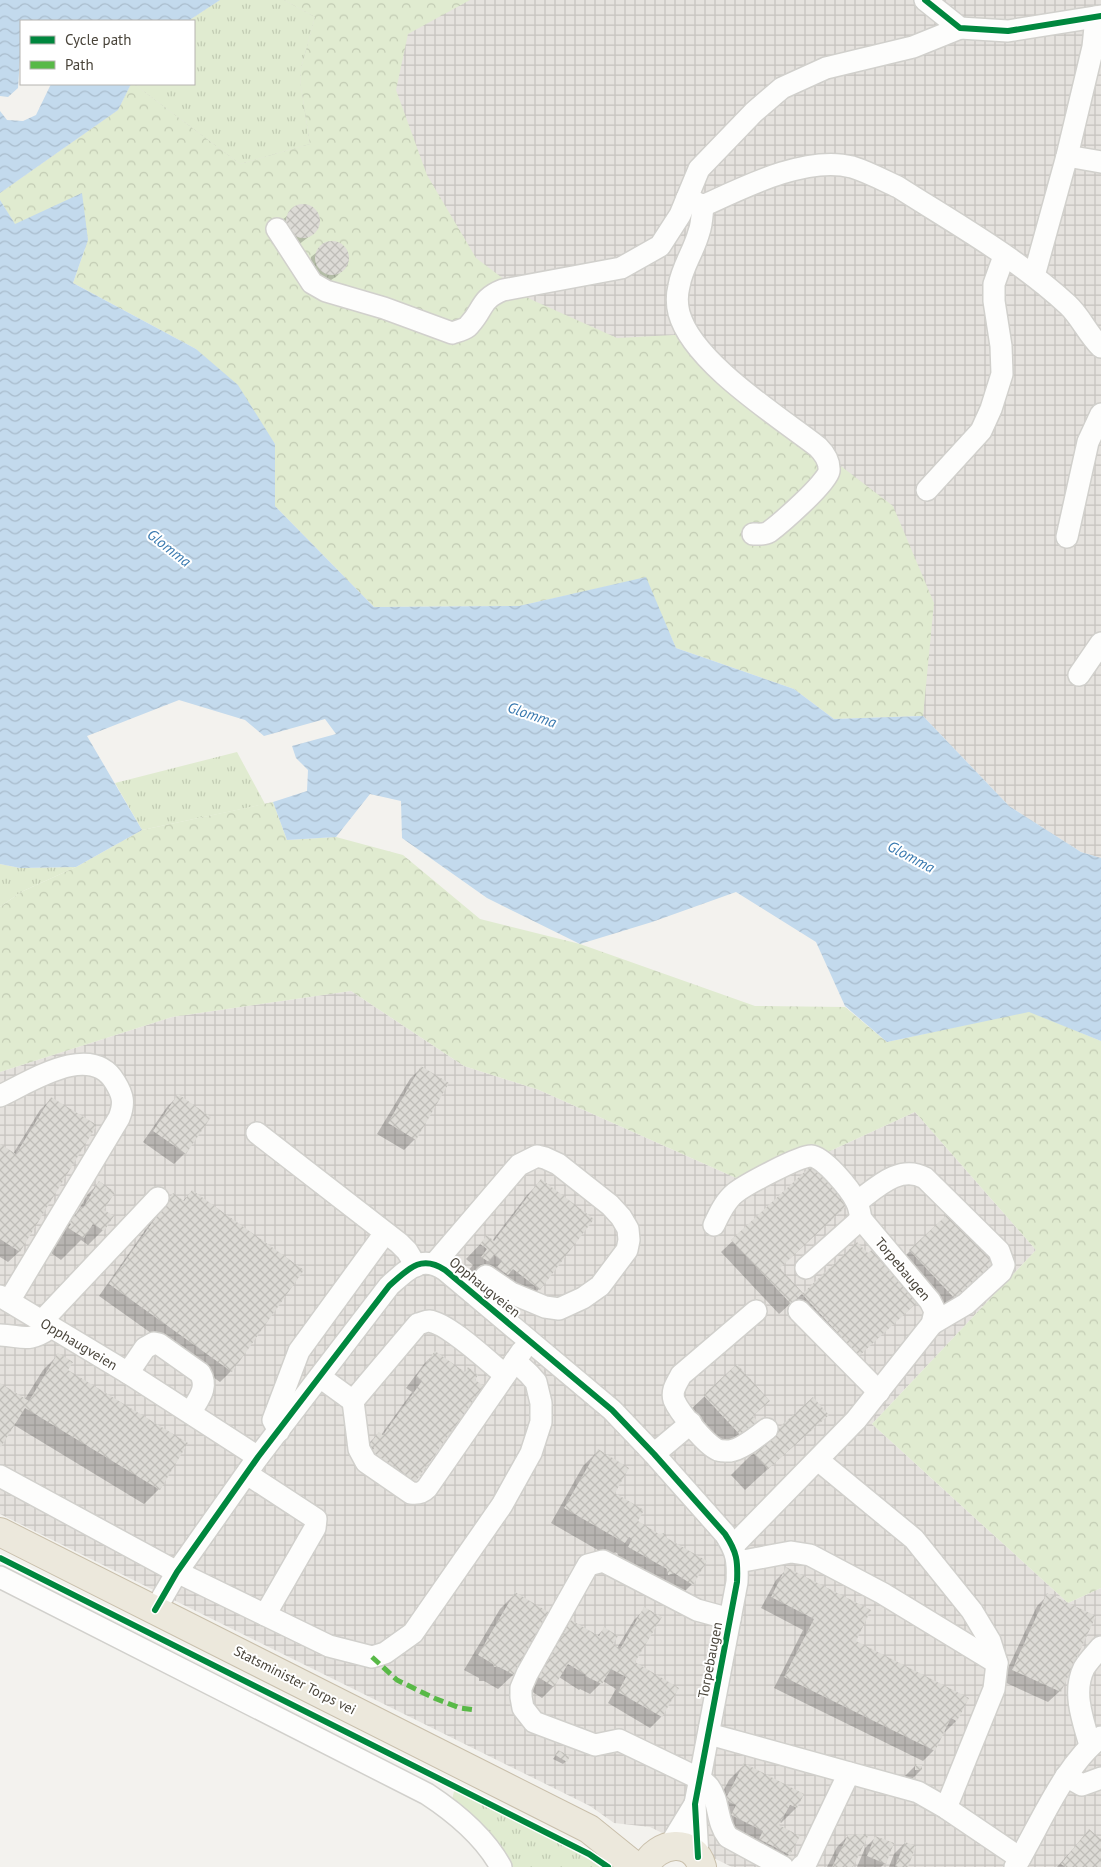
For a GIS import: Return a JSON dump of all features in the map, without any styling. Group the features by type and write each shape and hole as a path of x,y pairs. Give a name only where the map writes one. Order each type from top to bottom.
{"highway":[{"name":"Statsminister Torps vei","path":"0,1532 589,1829 659,1854 684,1847 691,1851 700,1862"},
{"name":"Statsminister Torps vei","path":"589,1829 636,1867"}],"street":[{"path":"925,0 960,28"},
{"path":"754,534 768,532 810,496 827,476 828,462 818,447 718,369 696,344 684,325 679,312 678,286 699,232 695,202 698,169 754,112 782,88 826,68 913,46 960,28 1008,31 1098,16 1097,48 1034,276"},
{"path":"1068,156 1101,162"},
{"path":"277,229 312,282 326,291 384,308 452,333 469,326 486,300 503,290 621,268 660,246 680,215 695,202 796,169 815,165 850,167 898,187 1034,276 1070,306 1101,347"},
{"path":"927,490 981,431 991,409 1002,374 994,301 994,284 1004,256"},
{"path":"1067,537 1088,442 1101,414"},
{"path":"1079,675 1101,643"},
{"path":"0,1096 49,1072 71,1065 89,1063 106,1071 114,1080 122,1095 124,1107 120,1118 5,1299"},
{"name":"Opphaugveien","path":"257,1133 407,1251 426,1264 446,1270 612,1410 725,1534 735,1554"},
{"path":"155,1610 177,1572 252,1466 389,1286 404,1273 426,1264 519,1165 537,1156 558,1164 610,1206 621,1217 628,1229 629,1240 627,1250 600,1286 583,1298 559,1310 545,1307 511,1293 486,1276 472,1292"},
{"name":"Torpebaugen","path":"714,1225 721,1210 735,1193 783,1166 802,1158 811,1156 820,1159 849,1188 859,1211 930,1301 935,1311 932,1324"},
{"path":"735,1554 856,1420 932,1324 966,1304 1001,1272 1004,1265 999,1251 925,1178 916,1173 906,1172 885,1180 806,1268"},
{"path":"0,1335 26,1338 38,1336 158,1198"},
{"path":"279,1431 273,1420 299,1351 385,1233"},
{"name":"Opphaugveien","path":"5,1299 191,1412 316,1519 315,1528 265,1615"},
{"path":"756,1310 681,1374 674,1388 674,1399 679,1410 710,1445 720,1451 730,1451 739,1448 767,1429"},
{"path":"799,1311 879,1392"},
{"path":"0,1476 177,1572 265,1615 329,1646 372,1657 385,1653 413,1633 502,1505 531,1453 541,1422 542,1403 536,1382 529,1374 510,1368 448,1329 428,1321 418,1324 353,1401"},
{"path":"320,1377 353,1401 359,1450 366,1462 411,1493 417,1494 428,1488 530,1341"},
{"path":"128,1373 145,1348 154,1343 159,1344 200,1373 204,1379 204,1389 191,1412"},
{"path":"654,1454 691,1423"},
{"path":"818,1460 914,1539 972,1611 990,1640 997,1663 994,1689 946,1808"},
{"path":"735,1554 791,1552 810,1555 882,1593 997,1663"},
{"name":"Torpebaugen","path":"695,1804 737,1582 735,1554"},
{"path":"730,1619 697,1610 603,1561 588,1565 527,1674 521,1688 524,1708 534,1722 595,1745 619,1740 700,1779 710,1788 715,1800 722,1830 728,1837 783,1867"},
{"path":"0,1577 427,1794 450,1809 470,1826 501,1867"},
{"path":"708,1734 918,1792 946,1808 1018,1863 1066,1776 1096,1740 1081,1713 1079,1693 1080,1679 1085,1667 1101,1647"},
{"path":"801,1867 806,1862 849,1773"},
{"path":"1066,1776 1082,1785 1101,1778"},
{"path":"659,1854 695,1804"},
{"path":"695,1804 700,1862"}],"shaded area":[{"path":"220,0 1101,0 1101,858 1081,852 1009,806 923,716 0,200 0,193 118,110 130,85 195,85 195,20 190,20"},
{"path":"351,991 464,1066 539,1090 754,1186 915,1112 1036,1250 872,1424 1068,1603 1101,1588 1101,1867 732,1867 650,1827 614,1823 590,1806 0,1514 0,1072 172,1017"}],"green space":[{"path":"220,0 284,0 315,17 300,72 310,144 240,164 135,85 195,85 195,20 190,20"},
{"path":"284,0 470,0 408,34 396,90 427,175 476,258 530,299 617,338 693,334 782,421 893,506 934,603 923,716 834,719 794,689 676,648 645,578 519,606 374,607 275,506 275,444 196,349 73,283 88,240 81,194 15,225 0,200 0,193 118,110 130,85 135,85 240,164 310,144 300,72 315,17"},
{"path":"237,752 265,804 142,830 115,783"},
{"path":"273,802 287,840 336,837 403,855 480,919 580,944 755,1006 845,1007 887,1042 1029,1011 1101,1041 1101,1588 1068,1603 872,1424 1036,1250 915,1112 754,1186 539,1090 464,1066 351,991 172,1017 0,1072 0,907 21,892 76,867 142,830"},
{"path":"0,864 20,868 76,867 21,892 0,907"},
{"path":"455,1787 600,1867 501,1867 450,1809"}],"water":[{"path":"0,0 220,0 190,20 20,20 18,88 8,97 0,96"},
{"path":"51,85 130,85 118,110 0,193 0,111 7,120 23,121 36,115"},
{"name":"Glomma","path":"82,193 88,240 73,283 196,349 238,385 275,444 275,506 374,607 519,606 646,577 676,648 794,689 834,719 923,716 1009,806 1081,852 1101,858 1101,1041 1029,1012 887,1042 845,1006 816,942 736,892 652,922 580,944 487,898 402,838 401,801 370,794 336,837 287,840 273,802 307,791 308,770 296,758 292,746 336,734 325,719 264,736 245,720 179,700 87,736 142,830 76,867 20,868 0,864 0,200 15,224"}],"building":[{"path":"303,204 310,205 315,209 319,214 319,228 315,233 310,237 303,238 296,237 291,233 287,228 286,221 287,214 291,209 296,205"},
{"path":"332,241 339,242 344,246 348,251 348,265 344,270 339,274 332,275 325,274 320,270 316,265 315,258 316,251 320,246 325,242"},
{"path":"421,1066 449,1083 416,1140 388,1123"},
{"path":"178,1094 211,1117 186,1154 153,1131"},
{"path":"51,1097 97,1125 20,1252 0,1239 0,1144 16,1154"},
{"path":"813,1164 850,1203 780,1268 803,1293 857,1242 868,1253 874,1248 921,1299 859,1356 802,1294 791,1304 731,1240"},
{"path":"541,1179 594,1219 540,1290 513,1269 508,1275 497,1267 502,1261 494,1255 489,1262 481,1257 487,1249 480,1244 487,1235 494,1241"},
{"path":"99,1181 115,1192 104,1210 114,1216 104,1231 93,1224 84,1238 68,1228 71,1224 69,1222 81,1207 83,1208"},
{"path":"192,1190 304,1270 232,1372 109,1284 173,1193 184,1201"},
{"path":"949,1213 996,1264 956,1300 909,1250"},
{"path":"435,1351 465,1372 468,1367 478,1375 475,1380 484,1386 414,1484 371,1453 374,1448 369,1445 379,1432 383,1435 422,1381 416,1377"},
{"path":"58,1353 73,1362 68,1370 188,1443 160,1490 25,1408 0,1446 0,1383 29,1401"},
{"path":"737,1364 770,1401 753,1416 759,1423 743,1438 703,1395"},
{"path":"813,1397 829,1415 768,1469 752,1452"},
{"path":"598,1449 629,1468 615,1493 644,1510 638,1521 659,1534 665,1533 667,1538 707,1561 693,1585 674,1573 668,1575 667,1569 628,1547 632,1539 629,1537 625,1543 564,1508"},
{"path":"786,1567 871,1610 856,1641 969,1698 957,1721 951,1718 935,1751 784,1677 814,1619 771,1597"},
{"path":"515,1592 550,1613 514,1675 499,1667 494,1667 493,1664 478,1655"},
{"path":"1047,1593 1096,1616 1061,1692 1012,1670"},
{"path":"644,1607 662,1617 635,1662 679,1688 662,1717 618,1692 626,1677 611,1669 602,1684 585,1676 568,1664 554,1687 538,1677 571,1620 599,1636 604,1627 618,1636 613,1644 620,1649"},
{"path":"558,1750 570,1756 567,1762 555,1755"},
{"path":"744,1763 804,1794 797,1808 790,1805 779,1825 800,1836 790,1855 759,1839 763,1831 731,1815 736,1805 725,1800"},
{"path":"915,1764 922,1765 922,1770 915,1770"},
{"path":"1089,1829 1101,1839 1101,1867 1065,1867 1061,1864"},
{"path":"865,1834 868,1836 853,1867 832,1867 848,1835"},
{"path":"875,1836 894,1843 886,1864 867,1856"},
{"path":"905,1842 916,1846 908,1867 897,1867 895,1866"}],"marked path":[{"path":"372,1657 397,1680 434,1698 460,1708 475,1710"}],"cycle path":[{"path":"925,0 960,28 1008,31 1101,16"},
{"path":"155,1610 177,1572 258,1457 389,1286 402,1274 415,1266 429,1263 436,1265 445,1270 612,1410 725,1534 732,1546 737,1562 737,1582 695,1804 698,1857"},
{"path":"0,1558 589,1854 608,1867"}]}
